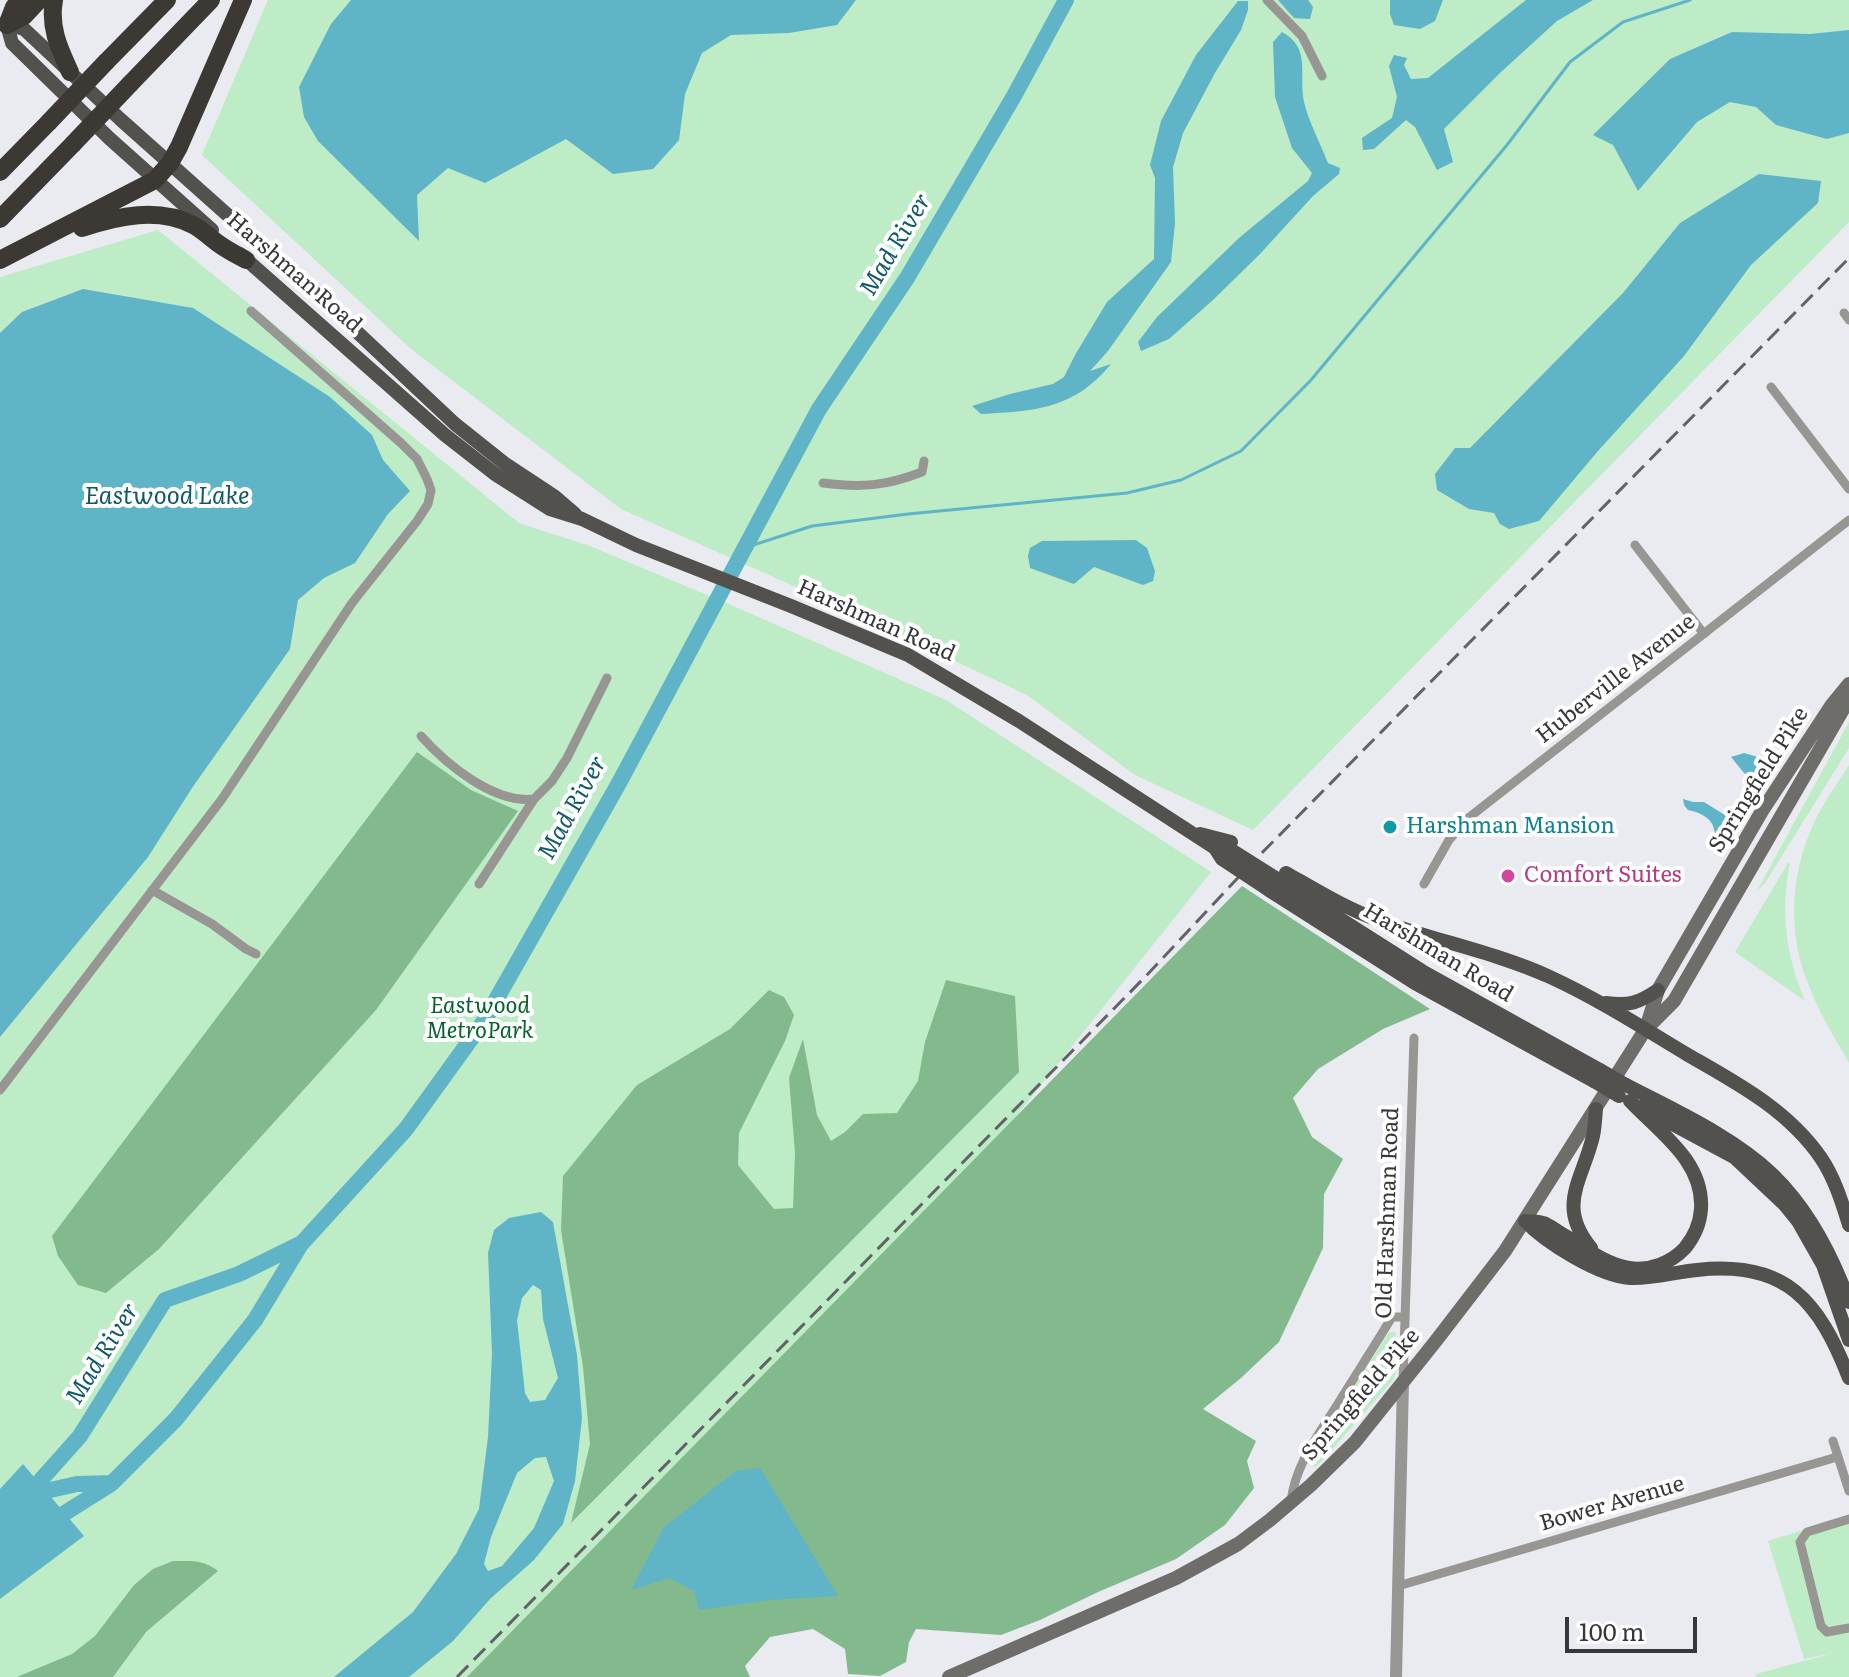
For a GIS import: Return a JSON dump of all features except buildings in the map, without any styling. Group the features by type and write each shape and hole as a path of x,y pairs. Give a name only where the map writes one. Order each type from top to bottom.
{"highway":[{"path":"4,22 20,0"},
{"path":"4,22 24,16 39,0"},
{"path":"54,0 52,19 55,37 70,72"},
{"path":"0,172 164,0"},
{"path":"0,219 211,0"},
{"path":"0,260 155,180 179,147 243,0"},
{"path":"23,249 103,221 128,215 156,214 195,226 246,260"}],"main road":[{"name":"Harshman Road","path":"4,22 24,29 455,424 582,519"},
{"name":"Harshman Road","path":"4,22 12,43 155,180 445,435 495,474 550,509 582,519 636,545 881,643 918,661 1019,721 1215,848 1222,859 1277,881 1415,983 1597,1075 1625,1094"},
{"name":"Springfield Pike","path":"1645,1030 1658,990 1762,811 1831,706 1849,684"},
{"name":"Springfield Pike","path":"949,1677 1176,1578 1238,1544 1311,1485 1355,1442 1505,1251 1645,1030 1674,1001 1849,699"},
{"path":"1188,831 1231,842 1277,881 1549,977 1600,1003 1755,1094 1793,1124 1822,1159 1849,1225"},
{"path":"1600,1003 1632,1004 1658,990"},
{"path":"1525,1221 1544,1223 1616,1265 1643,1269 1668,1261 1689,1243 1701,1216 1700,1187 1676,1145 1625,1094"},
{"path":"1625,1094 1712,1131 1772,1175 1798,1203 1823,1242 1849,1302"},
{"path":"1625,1094 1734,1157 1785,1205 1798,1221 1823,1265 1849,1340"},
{"path":"1596,1109 1593,1139 1576,1189 1574,1212 1581,1235 1603,1259"},
{"path":"1525,1221 1537,1233 1576,1257 1617,1276 1640,1278 1721,1268 1754,1271 1774,1277 1790,1287 1816,1312 1849,1378"}],"street":[{"path":"1267,0 1302,36 1322,76"},
{"path":"0,1090 222,799 352,603 417,521 430,497 431,490 417,459 251,311"},
{"path":"1771,387 1849,489"},
{"path":"823,483 856,486 882,484 922,472 924,461"},
{"name":"Huberville Avenue","path":"1424,884 1449,840 1467,819 1849,520"},
{"path":"1635,545 1704,634"},
{"path":"479,884 534,799 552,781 567,758 607,678"},
{"path":"421,736 463,774 479,784 521,800 534,799"},
{"path":"152,890 212,924 256,954"},
{"name":"Old Harshman Road","path":"1396,1677 1414,1038"},
{"path":"1291,1502 1297,1472 1312,1445 1392,1317 1405,1317"},
{"path":"1833,1441 1849,1491"},
{"name":"Bower Avenue","path":"1398,1586 1837,1457"},
{"path":"1849,1519 1807,1532 1800,1542 1821,1626 1827,1632 1849,1628"}],"green space":[{"path":"268,0 1849,0 1849,222 1253,830 1135,775 1027,695 621,509 411,349 202,155"},
{"name":"Eastwood MetroPark","path":"158,230 519,523 590,546 946,700 1211,872 829,1351 496,1677 0,1677 0,277"},
{"path":"1849,722 1849,748 1757,891"},
{"path":"417,752 471,790 518,811 376,1010 159,1249 106,1293 78,1285 58,1256 52,1236"},
{"path":"1849,765 1849,1063 1818,1006 1802,966 1794,904 1806,843 1822,808"},
{"path":"1788,863 1785,899 1787,934 1793,967 1805,1001 1735,952"},
{"path":"1242,886 1430,1009 1383,1029 1318,1069 1293,1098 1312,1137 1343,1159 1324,1194 1323,1248 1279,1342 1203,1409 1256,1441 1247,1461 1254,1488 1225,1525 1176,1559 1001,1635 916,1629 909,1642 906,1662 880,1676 848,1674 845,1649 813,1629 770,1637 745,1666 750,1677 467,1677"},
{"path":"946,980 1015,996 1019,1072 571,1523 590,1444 583,1367 561,1230 563,1176 637,1085 730,1029 769,990 784,997 794,1015 785,1041 739,1133 738,1165 774,1209 793,1208 795,1153 789,1078 803,1039 817,1115 831,1141 863,1114 897,1113 918,1081 925,1042"},
{"path":"1389,1332 1395,1332 1398,1351 1393,1380 1315,1467 1309,1461"},
{"path":"1849,1516 1849,1677 1756,1677 1756,1674 1834,1653 1804,1659 1768,1541"},
{"path":"173,1561 202,1563 218,1571 146,1632 113,1677 17,1677 72,1654 95,1636 134,1585 153,1569"}],"water":[{"path":"351,0 856,0 837,25 789,33 731,35 702,53 685,94 679,140 653,169 613,174 566,139 485,183 448,168 417,195 419,241 318,141 304,117 299,87 331,24"},
{"path":"1278,0 1308,0 1313,7 1310,19 1294,18"},
{"path":"1390,0 1443,0 1435,21 1420,29 1394,25"},
{"path":"1526,0 1593,0 1557,21 1444,129 1453,162 1437,170 1415,127 1406,120 1374,149 1363,150 1362,138 1392,118 1397,97 1389,66 1394,55 1407,58 1404,65 1411,79 1428,78"},
{"path":"1238,1 1248,1 1241,30 1183,133 1173,167 1175,223 1171,262 1108,351 1090,371 1111,364 1083,390 1053,405 981,414 972,406 1053,384 1064,377 1107,302 1154,259 1155,178 1150,165 1161,121 1196,55"},
{"path":"1849,30 1849,133 1827,139 1776,125 1756,107 1730,102 1697,122 1638,191 1613,145 1593,135 1670,59 1732,32 1810,34"},
{"path":"1282,32 1301,54 1306,109 1328,163 1340,168 1339,174 1313,196 1213,300 1169,339 1141,351 1138,342 1157,317 1239,238 1308,181 1312,173 1292,148 1275,97 1273,42"},
{"path":"1759,174 1821,181 1818,203 1751,265 1684,356 1539,521 1509,529 1500,524 1494,513 1469,509 1437,490 1435,474 1455,448 1470,448 1623,293 1680,223"},
{"name":"Eastwood Lake","path":"83,289 193,308 330,397 372,435 383,460 410,491 388,514 355,563 324,578 298,600 290,649 192,788 148,857 0,1037 0,333 22,312"},
{"path":"1136,540 1147,548 1155,571 1153,581 1143,585 1094,567 1074,584 1030,568 1030,548 1042,541"},
{"path":"1744,753 1773,759 1772,770 1764,781 1756,782 1731,757"},
{"path":"1683,799 1704,802 1728,817 1727,837 1718,841 1711,822 1701,814 1688,810"},
{"path":"541,1212 553,1222 577,1355 582,1418 575,1481 563,1524 534,1560 490,1599 453,1641 409,1677 334,1677 413,1612 456,1554 479,1509 488,1437 492,1354 488,1253 494,1230 509,1218","holes":["533,1285 541,1290 543,1319 558,1378 545,1400 530,1402 525,1393 517,1320 522,1298","546,1457 554,1481 534,1528 502,1566 488,1571 484,1564 491,1537 517,1473 535,1458"]},
{"path":"23,1464 84,1536 0,1599 0,1489"},
{"path":"760,1468 838,1596 772,1600 699,1610 694,1591 669,1578 631,1590 664,1527 736,1471"}],"waterway":[{"name":"Mad River","path":"0,1526 80,1436 165,1300 239,1274 302,1243 406,1129 484,1021 619,783 819,409 907,278 1014,96 1066,0"},
{"path":"744,548 812,526 1127,493 1181,480 1241,451 1311,380 1507,145 1570,62 1623,22 1690,0"},
{"path":"28,1495 77,1484 112,1483 176,1419 255,1320 301,1244"},
{"name":"Mad River","path":"49,1523 111,1484"}],"railway":[{"path":"457,1677 1145,977 1248,867 1849,258"}],"place":[{"name":"Harshman Mansion","path":"1390,827"},
{"name":"Comfort Suites","path":"1508,876"}]}
